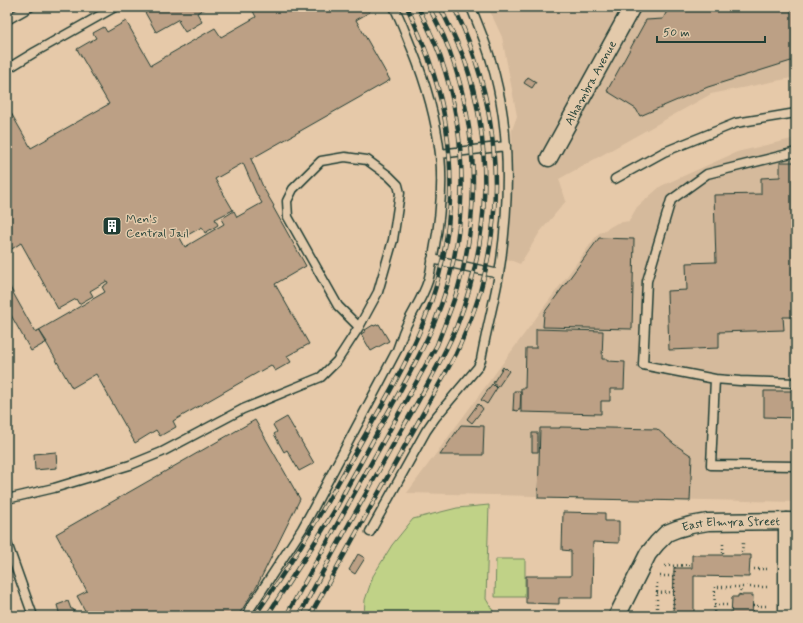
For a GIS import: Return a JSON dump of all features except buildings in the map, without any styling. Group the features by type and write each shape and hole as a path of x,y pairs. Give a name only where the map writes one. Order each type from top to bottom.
{"street":[{"name":"Alhambra Avenue","path":"550,158 632,7"},
{"name":"East Elmyra Street","path":"618,616 648,554 667,534 676,529 708,522 792,521"},
{"path":"787,616 792,521"}],"lane":[{"path":"7,20 30,7"},
{"path":"7,69 48,44 115,7"},
{"path":"247,616 249,610 302,529 313,509 397,350 403,333 421,299 428,280 437,237 441,185 440,154 430,103 422,75 399,15 394,7"},
{"path":"370,532 426,431 435,418 478,367 481,360 499,274 506,212 508,160 499,93 482,33 471,7"},
{"path":"615,179 664,152 736,123 796,113"},
{"path":"440,154 506,146"},
{"path":"796,152 707,174 671,200 647,281 643,365 715,380 796,383"},
{"path":"7,499 77,482 162,452 243,410 321,377 338,360 359,327 378,292 393,240 400,192 398,185 389,176 367,160 345,157 321,161 293,189 288,201 288,217 338,306 359,327"},
{"path":"432,259 499,274"},
{"path":"715,380 711,465 796,466"},
{"path":"7,543 33,616"}],"path":[{"path":"723,542 723,553"},
{"path":"742,552 743,543"},
{"path":"665,566 692,565"},
{"path":"657,581 657,615 674,615 675,566"},
{"path":"754,569 769,569"},
{"path":"660,576 675,576"},
{"path":"714,616 715,587 769,587"},
{"path":"740,595 741,587"},
{"path":"657,593 674,592"},
{"path":"714,605 730,606"},
{"path":"753,606 768,606"}],"shaded area":[{"path":"488,7 796,7 796,77 711,94 559,179 566,201 540,232 520,264 505,258 512,198 512,130 517,116 502,37"},
{"path":"796,138 796,502 407,493 598,234 617,223 629,221 637,207 661,186 737,152"}],"green space":[{"path":"489,505 486,599 496,616 364,616 365,600 373,576 392,545 413,519 457,508"},
{"path":"496,559 525,559 525,597 495,597"}],"railway":[{"path":"254,616 288,567 308,534 397,378 424,322 439,274 449,217 450,158 441,100 430,63 407,7"},
{"path":"267,616 333,513 409,375 435,321 446,289 454,256 459,222 462,188 461,155 457,121 450,88 438,50 418,7"},
{"path":"286,616 437,345 458,288 466,257 471,225 473,193 469,130 455,67 444,37 429,7"},
{"path":"299,616 443,356 456,328 476,263 484,195 484,161 481,127 465,61 440,7"},
{"path":"310,616 456,354 480,292 488,256 493,220 495,184 493,147 488,111 480,76 469,41 454,7"}],"place":[{"name":"Men's Central Jail","path":"112,226"}]}
